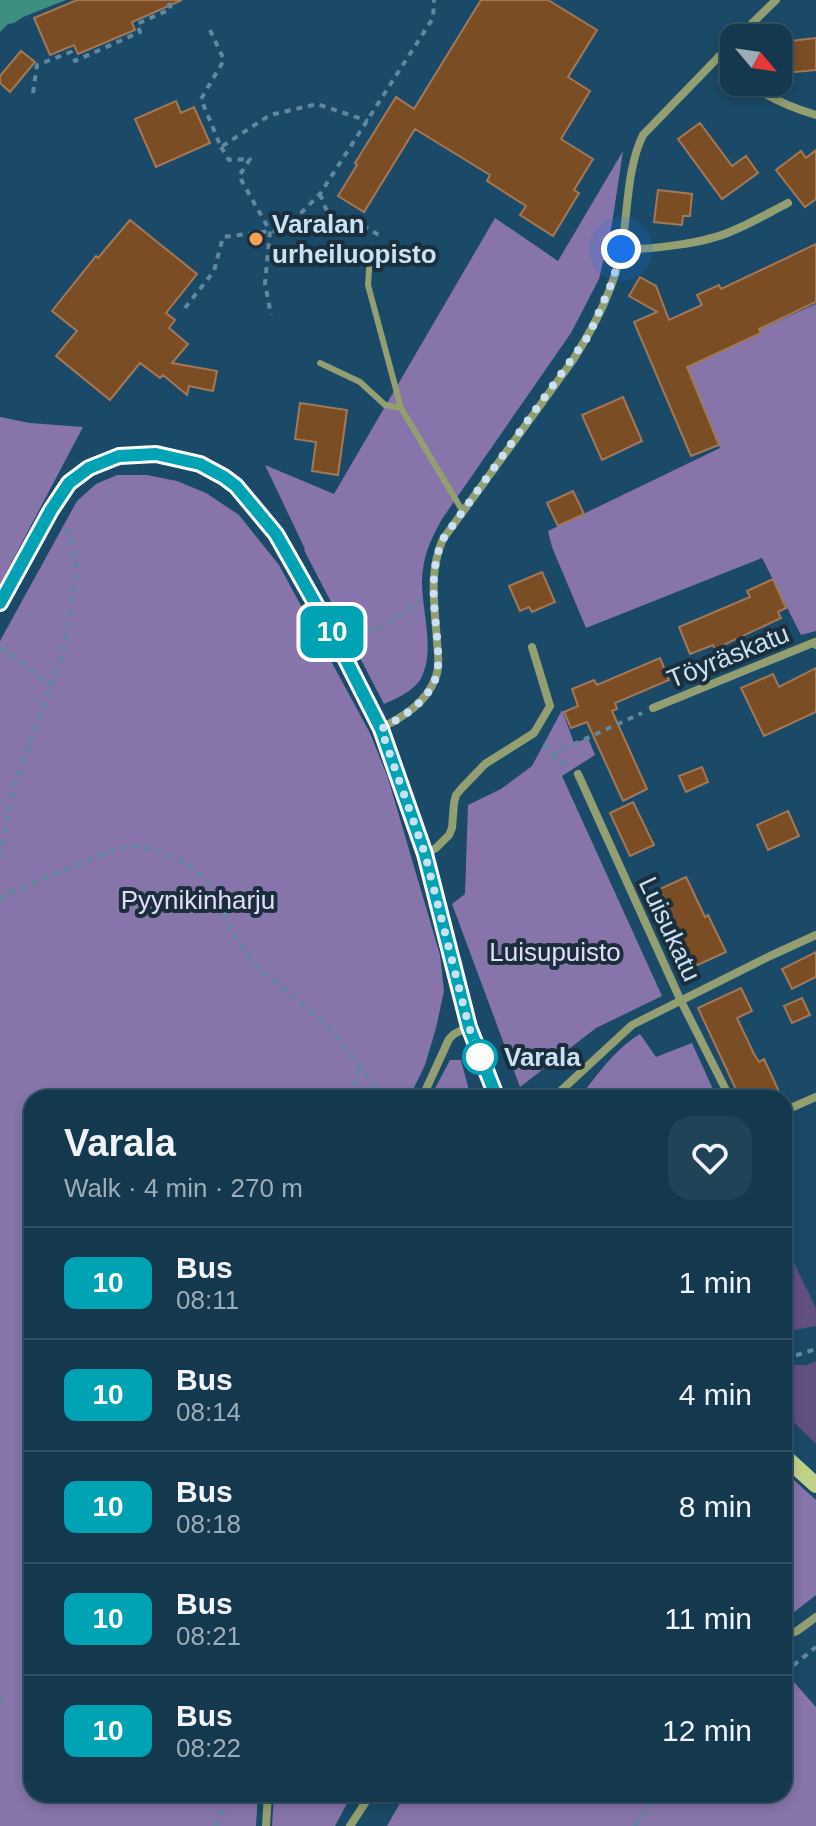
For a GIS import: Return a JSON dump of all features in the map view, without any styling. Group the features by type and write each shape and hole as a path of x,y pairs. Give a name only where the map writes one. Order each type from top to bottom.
{"street":[{"path":"751,24 776,0"},
{"path":"381,729 406,715 427,693 436,678 438,663 433,575 443,539 589,335 613,280 621,249 638,144 643,135 718,57"},
{"path":"771,96 816,115"},
{"path":"621,249 640,250 710,239 788,203"},
{"path":"0,603 69,483 97,464 119,456 156,454 200,464 236,486 276,534 336,640 381,729 425,854 469,1027 494,1090"},
{"name":"Töyräskatu","path":"653,708 815,642 816,645"},
{"path":"425,854 449,835 456,795 485,764 534,733 550,706 532,647"},
{"name":"Luisukatu","path":"578,774 680,999 726,1090"},
{"path":"562,1090 632,1025 816,935"},
{"path":"426,1090 449,1039 469,1027"},
{"path":"792,1108 816,1097"},
{"path":"792,1463 816,1485"},
{"path":"792,1633 816,1617"},
{"path":"266,1826 268,1802"},
{"path":"350,1826 366,1802"}],"lane":[{"path":"370,256 368,285 401,408 462,510"},
{"path":"320,363 360,382 385,405 401,408"}],"path":[{"path":"33,93 37,65 71,52 75,61 140,32 137,24 171,9 168,0"},
{"path":"282,232 320,194 368,121 433,18 434,0"},
{"path":"210,30 224,60 201,99 229,160 250,159 239,176 270,231 265,283 271,315"},
{"path":"221,147 270,115 317,104 368,121"},
{"path":"320,194 326,209 344,226"},
{"path":"185,308 214,271 223,237 362,225 382,237"},
{"path":"0,857 16,780 63,655 75,585 77,562 71,535 51,510"},
{"path":"336,640 385,626 434,591"},
{"path":"0,648 51,685"},
{"path":"534,733 552,754 653,708"},
{"path":"0,900 7,894 114,850 133,846 181,860 203,876 218,898 233,934 258,967 328,1026 379,1090"},
{"path":"353,1090 360,1066"},
{"path":"792,1355 816,1349"},
{"path":"792,1666 816,1647"},
{"path":"0,1702 6,1693"},
{"path":"216,1826 227,1802"},
{"path":"635,1826 652,1802"}],"shaded area":[{"path":"0,0 66,0 8,24 0,32"},
{"path":"792,1259 816,1308 816,1326 792,1330"},
{"path":"816,1361 816,1444 792,1421 792,1365 807,1365"}],"green space":[{"path":"623,151 612,224 599,279 571,333 442,519 424,564 422,582 428,645 425,669 413,688 384,704 304,550 265,465 334,494 495,218 558,261"},
{"path":"816,304 816,631 801,635 762,558 586,628 548,531 720,448 683,358 700,356"},
{"path":"0,417 83,427 0,584"},
{"name":"Pyynikinharju","path":"117,475 147,475 177,481 206,493 239,515 279,565 370,733 388,778 440,955 444,991 425,1065 413,1090 24,1090 24,1802 258,1802 256,1826 0,1826 0,641 77,501 96,484"},
{"name":"Luisupuisto","path":"562,710 574,743 588,738 595,755 562,776 662,996 596,1028 520,1087 452,904 465,894 468,805 501,789 532,766"},
{"path":"640,1034 656,1057 692,1043 713,1090 585,1090 614,1055"},
{"path":"450,1060 461,1060 469,1090 434,1090"},
{"path":"792,1478 816,1500 816,1595 792,1614"},
{"path":"792,1681 816,1707 816,1826 387,1826 400,1803 792,1802"},
{"path":"274,1802 348,1802 335,1826 272,1826"}],"building":[{"path":"77,0 182,0 132,22 135,30 78,54 74,45 50,55 34,18"},
{"path":"481,0 548,0 597,30 568,77 590,91 561,139 593,159 574,190 579,193 553,236 520,215 526,206 487,181 490,175 415,129 364,212 338,196 396,97 414,109"},
{"path":"816,38 816,70 792,72 792,41"},
{"path":"21,51 35,62 10,92 0,83 0,76"},
{"path":"176,101 181,113 194,107 210,143 156,167 135,119"},
{"path":"700,123 732,166 746,156 758,173 722,199 678,139"},
{"path":"816,150 816,199 805,207 776,170 801,151 806,158"},
{"path":"658,190 692,194 690,216 683,216 682,225 654,222"},
{"path":"130,220 197,274 166,313 175,320 169,328 188,344 172,363 217,371 213,391 189,386 187,395 163,375 160,378 140,363 110,400 56,356 77,331 52,311"},
{"path":"816,244 816,302 759,329 761,333 687,367 719,445 691,456 634,322 657,312 629,296 640,277 656,286 669,320 702,305 697,295 719,285 721,289"},
{"path":"623,397 642,441 602,460 582,415"},
{"path":"300,403 347,410 338,475 312,471 316,442 295,439"},
{"path":"573,491 584,514 558,526 547,503"},
{"path":"542,572 555,602 532,612 529,607 520,611 509,586"},
{"path":"773,579 786,608 778,612 781,618 715,649 713,645 690,654 679,627 750,597 747,591"},
{"path":"660,658 669,680 615,703 617,709 612,711 647,789 623,801 587,722 571,728 564,712 578,706 572,689 594,680 597,685"},
{"path":"816,668 816,712 764,736 741,688 773,674 779,687"},
{"path":"702,767 708,782 686,792 679,776"},
{"path":"633,802 654,845 630,856 610,813"},
{"path":"788,811 799,836 768,850 757,825"},
{"path":"686,877 726,952 689,969 672,932 678,929 660,889"},
{"path":"816,952 816,977 792,989 782,969"},
{"path":"741,988 752,1011 737,1018 754,1054 759,1062 764,1059 778,1090 736,1090 698,1008"},
{"path":"802,998 810,1015 792,1023 784,1006"}],"bus line":[{"name":"10","path":"0,603 51,510 69,483 89,468 119,456 156,454 200,464 236,486 276,534 336,640 381,729 425,854 469,1027 494,1090"}],"place":[{"name":"Varalan urheiluopisto","path":"256,239"},
{"name":"Varala","path":"480,1057"}],"route":[{"path":"480,1057 469,1027 425,854 381,729 406,715 427,693 436,678 438,663 433,575 443,539 589,335 613,280 621,249"}]}
